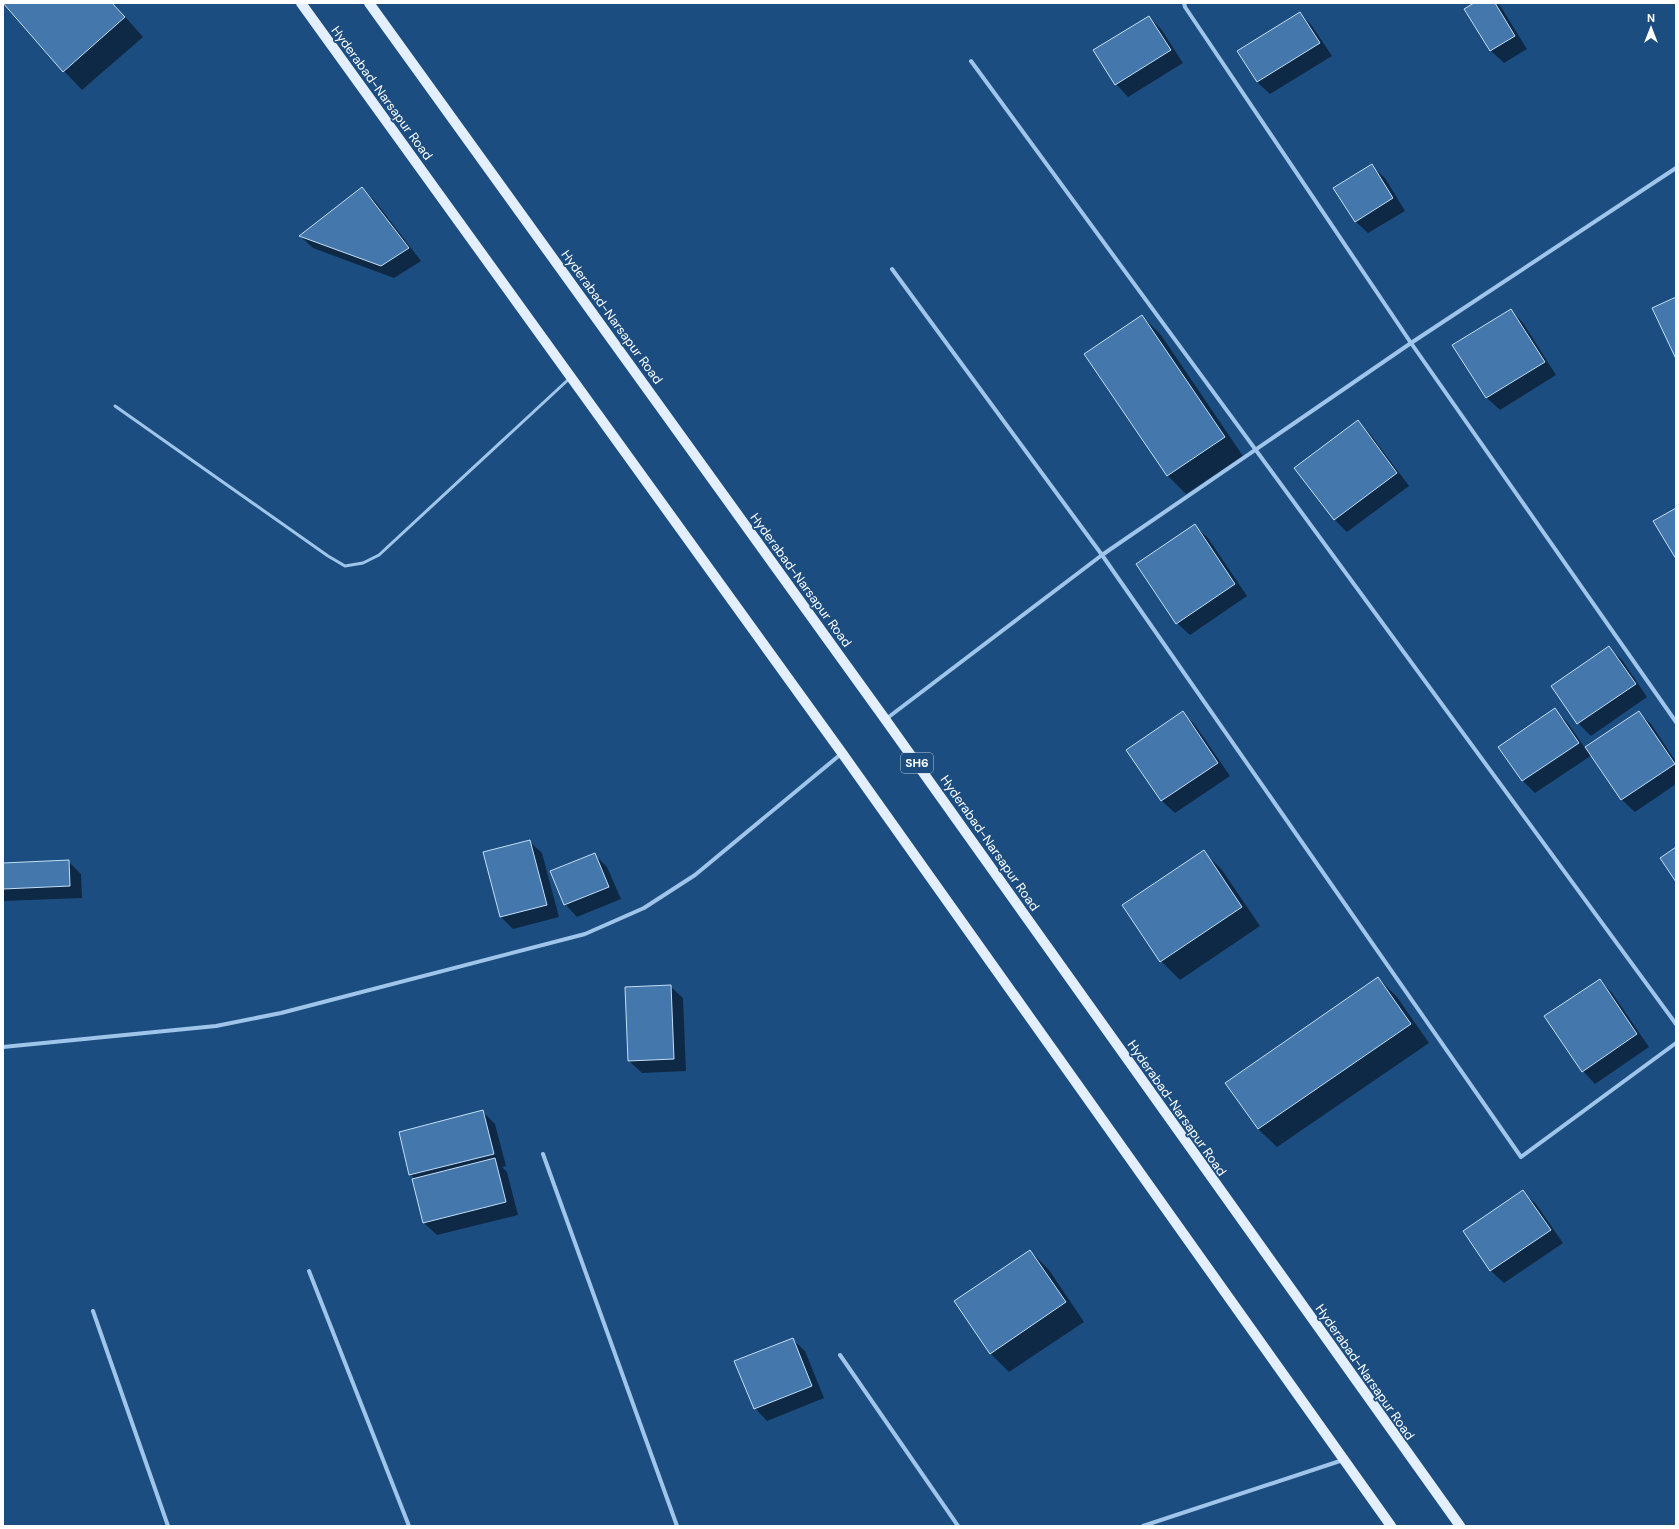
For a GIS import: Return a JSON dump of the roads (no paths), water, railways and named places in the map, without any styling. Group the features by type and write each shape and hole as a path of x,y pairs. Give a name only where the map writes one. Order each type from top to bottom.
{"main road":[{"name":"Hyderabad-Narsapur Road","path":"301,3 842,753 1392,1526"},
{"name":"Hyderabad-Narsapur Road","path":"369,3 885,719 1460,1526"}],"street":[{"path":"1184,3 1411,343 1676,722"},
{"path":"971,61 1676,1024"},
{"path":"885,719 1102,555 1411,343 1676,168"},
{"path":"892,269 1102,555 1521,1157 1676,1043"},
{"path":"3,1046 216,1026 281,1014 585,934 644,908 695,875 842,753"},
{"path":"544,1154 677,1526"},
{"path":"309,1271 409,1526"},
{"path":"93,1311 168,1526"},
{"path":"840,1355 958,1526"},
{"path":"1143,1526 1345,1460"}],"lane":[{"path":"115,406 321,552 345,566 363,563 378,555 571,377"}]}
